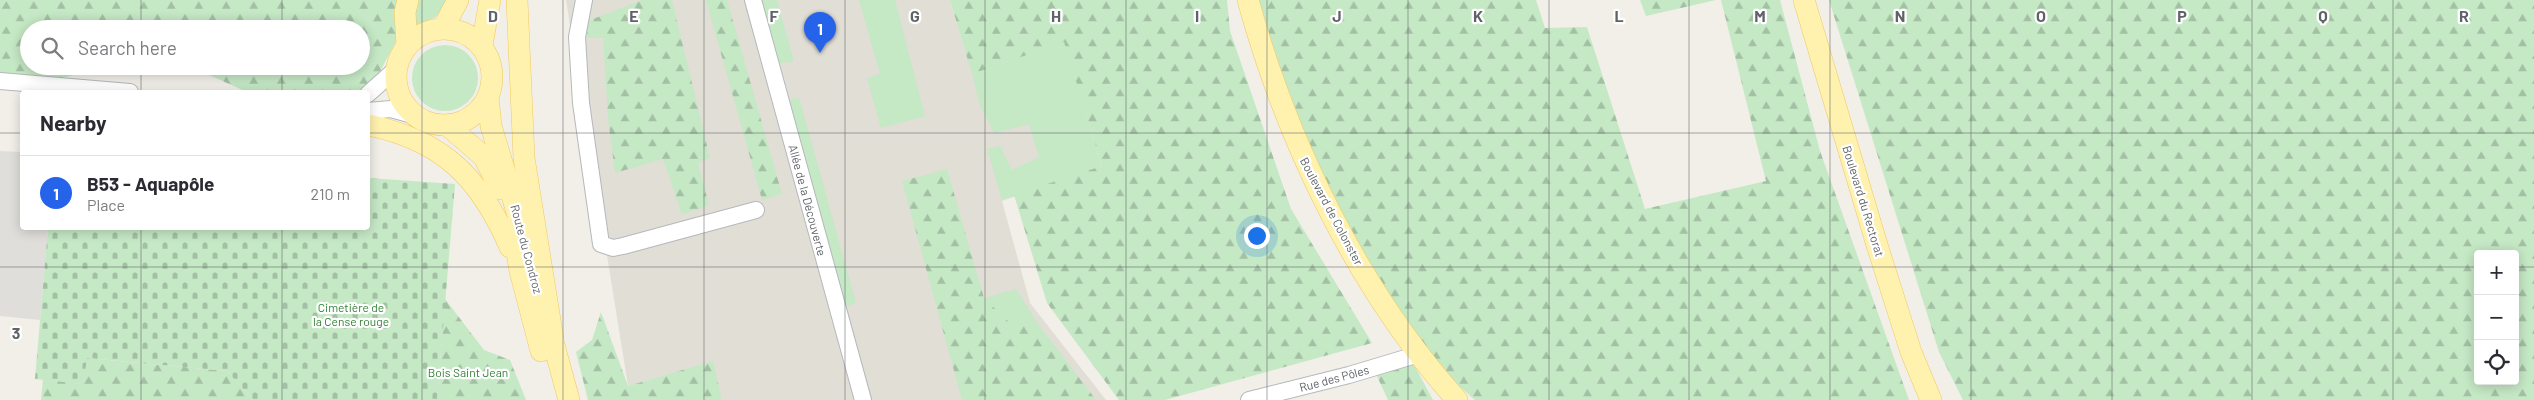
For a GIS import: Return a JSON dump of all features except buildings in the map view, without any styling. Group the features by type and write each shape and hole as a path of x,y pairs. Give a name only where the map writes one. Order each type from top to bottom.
{"main road":[{"path":"407,46 404,12 408,0"},
{"path":"443,28 458,0"},
{"path":"482,45 490,0"},
{"path":"517,0 524,158 553,339"},
{"name":"Boulevard de Colonster","path":"1248,0 1271,76 1321,194 1348,246 1419,354 1457,400"},
{"name":"Boulevard du Rectorat","path":"1804,0 1877,245 1911,352 1931,400"},
{"path":"443,28 457,30 471,36 482,45 490,61 493,80 488,97 478,111 463,121 447,125 430,123 416,116 404,103 397,87 396,69 407,46 423,33 443,28"},
{"name":"Route du Condroz","path":"488,97 491,126 522,226 542,308 553,339 569,400"},
{"path":"370,125 392,130 414,139 439,152 459,168 479,188 498,220 520,271"},
{"name":"Route du Condroz","path":"447,125 484,157 498,183 515,234 520,271 554,400"}],"street":[{"path":"584,0 577,37 581,103 601,244 612,248 756,210"},
{"name":"Allée de la Découverte","path":"753,0 863,400"},
{"path":"370,92 396,69"},
{"path":"0,81 106,90"},
{"path":"0,93 20,94"},
{"path":"370,111 391,108 416,116"},
{"name":"Rue des Pôles","path":"1249,400 1349,375 1419,354"}],"shaded area":[{"path":"566,0 950,0 972,73 1102,166 1002,201 1030,303 1106,400 722,400 712,362 628,386"},
{"path":"0,151 20,152 20,230 48,230 40,320 0,316"}],"green space":[{"path":"0,0 399,0 397,39 375,81 364,90 243,90 209,75 370,75 370,20 20,20 20,75 74,75 50,81 0,76"},
{"path":"415,0 453,0 434,18 414,26"},
{"path":"642,0 672,0 710,158 698,163 709,205 682,215 663,159 615,173 608,118 603,38 587,38 585,22"},
{"path":"706,0 727,0 782,194 762,200"},
{"path":"758,0 777,0 794,61 777,64"},
{"path":"859,0 895,0 925,116 881,128 867,78 880,74"},
{"path":"950,0 1227,0 1230,31 1291,209 1372,343 1165,400 1119,400 1047,303 1014,195 1102,166 1064,42 972,74"},
{"path":"1254,0 1536,0 1545,28 1587,27 1645,209 1766,181 1721,0 1780,0 1820,151 1909,400 1475,400 1421,353 1323,191"},
{"path":"1640,0 1716,0 1646,16"},
{"path":"1829,0 2534,0 2534,400 1963,400 1939,352"},
{"path":"1064,41 1102,166 1002,200 987,149 1000,146 1012,170 1039,157 1029,124 995,133 997,138 980,106 972,74"},
{"path":"445,45 458,47 473,60 476,65 478,78 476,91 463,106 458,109 445,111 432,109 417,96 414,91 412,78 414,65 427,50 432,47"},
{"path":"799,97 856,303 843,307 786,101"},
{"path":"947,169 984,298 1010,323 1039,325 1096,400 962,400 902,181"},
{"name":"Cimetière de la Cense rouge","path":"370,178 455,184 437,400 253,400 227,371 87,358 83,384 35,379 48,230 370,230"},
{"path":"1016,289 1039,325 1010,323 984,298"},
{"name":"Bois Saint Jean","path":"445,299 484,350 510,360 526,400 437,400"},
{"path":"601,312 628,386 713,361 722,400 588,400 576,352 592,340"},
{"path":"86,358 227,371 253,400 41,400 43,379 83,384"},
{"path":"1412,361 1433,400 1388,400 1376,374"}],"place":[{"name":"B53 - Aquapôle","path":"820,53"}]}
